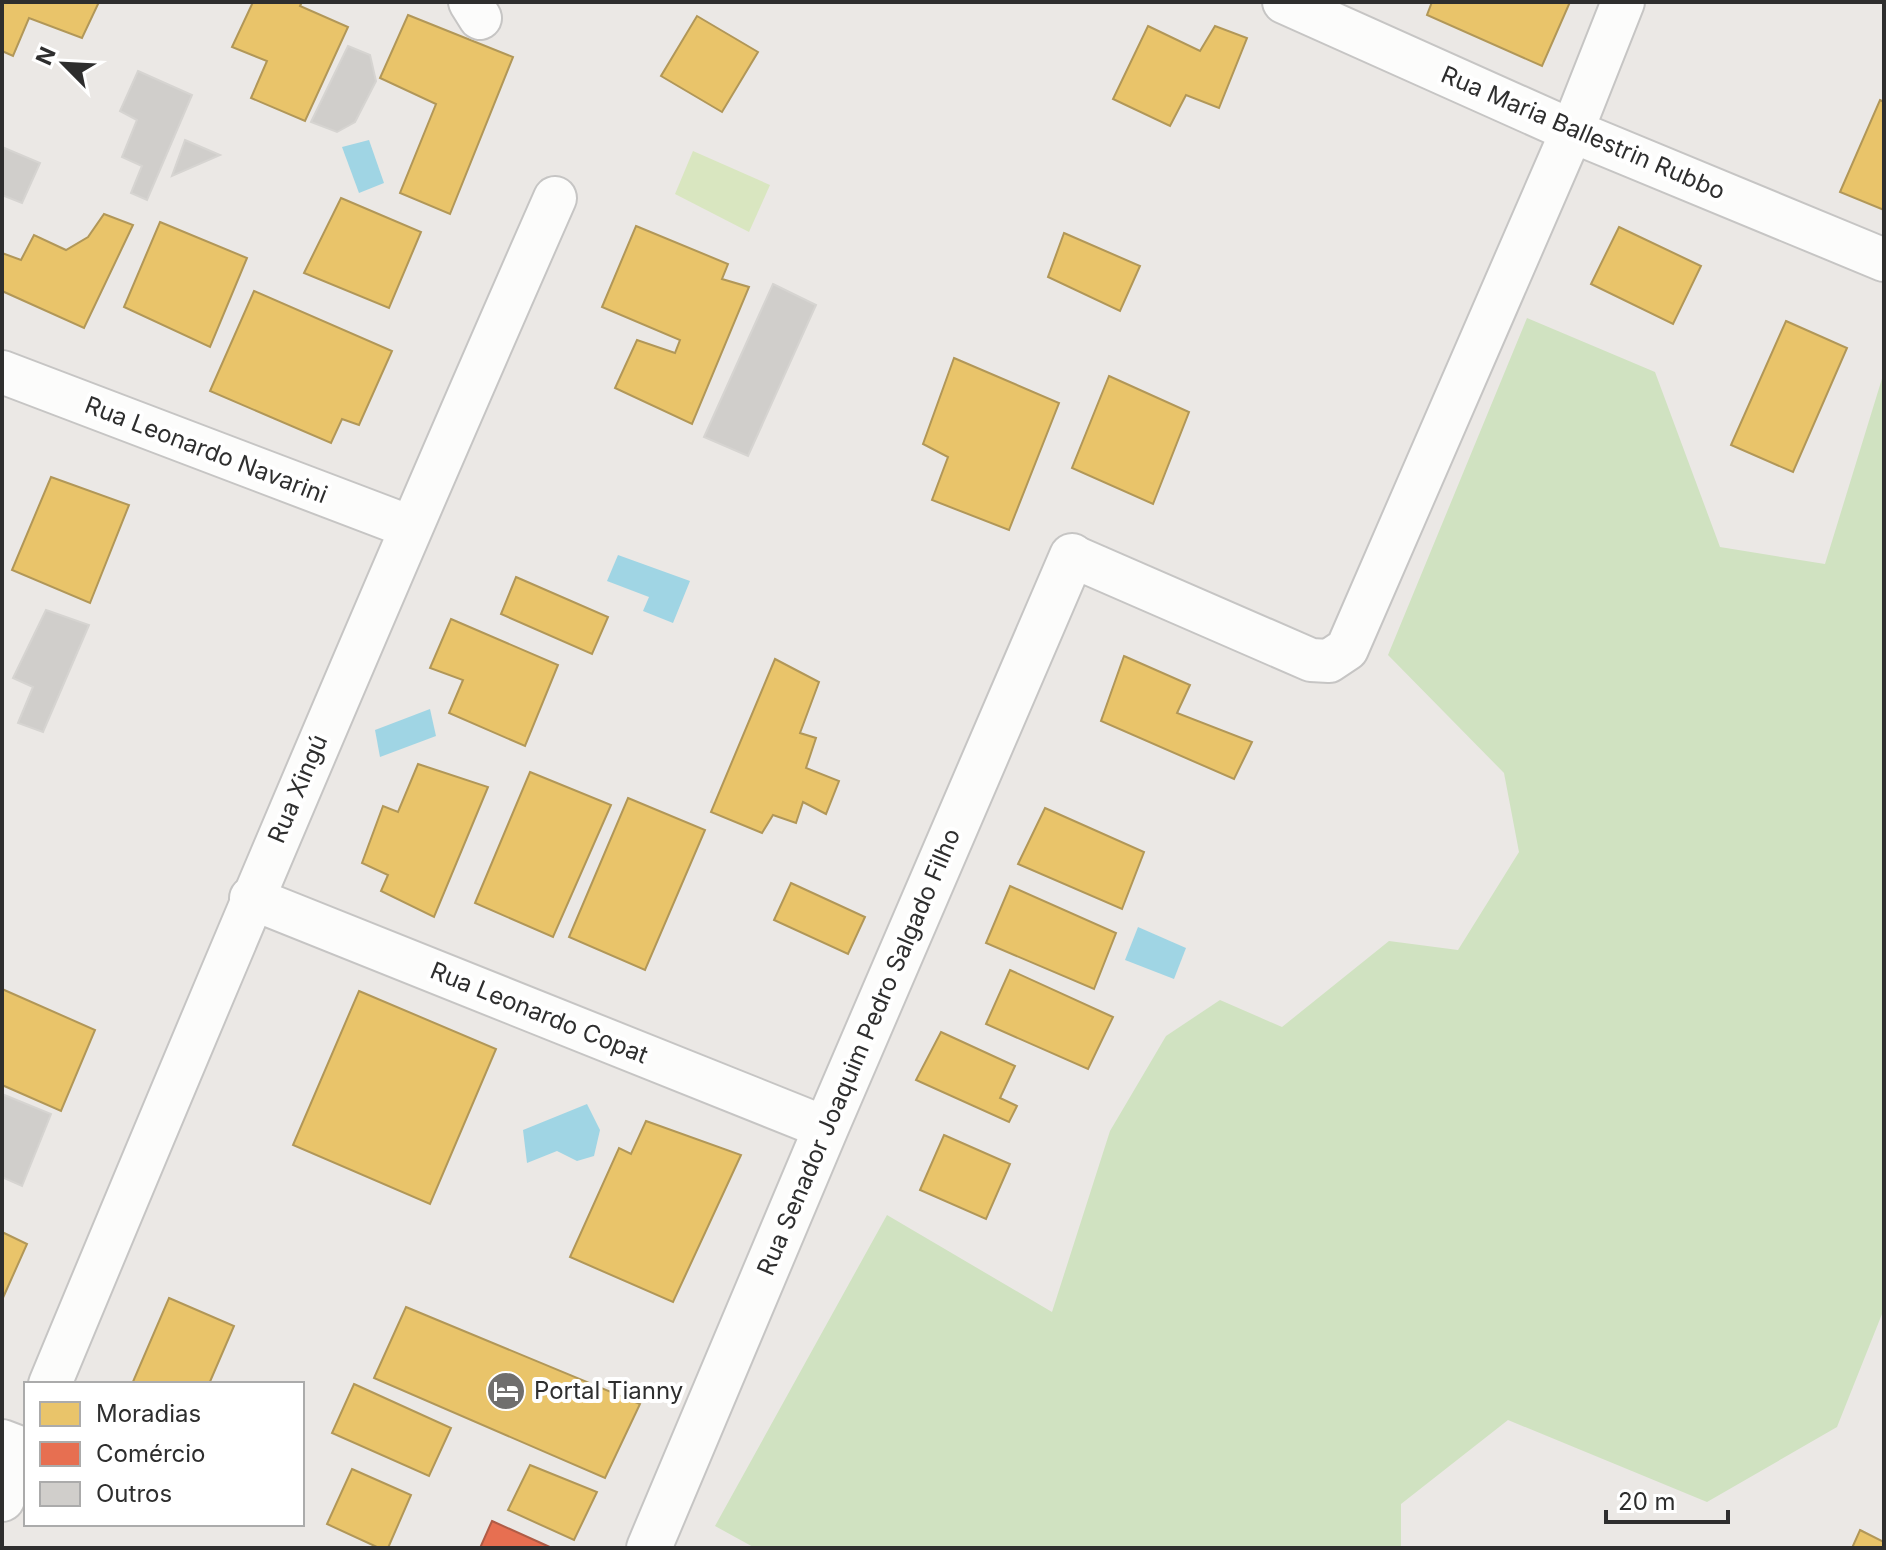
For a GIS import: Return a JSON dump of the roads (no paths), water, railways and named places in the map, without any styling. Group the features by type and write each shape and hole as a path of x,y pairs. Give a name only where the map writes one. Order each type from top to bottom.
{"street":[{"name":"Rua Maria Ballestrin Rubbo","path":"1284,2 1572,131 1884,260"},
{"path":"1072,556 1311,660 1329,661 1347,649 1572,131 1623,2"},
{"name":"Rua Xingú","path":"51,1382 251,898 555,198"},
{"name":"Rua Leonardo Navarini","path":"2,372 410,527"},
{"name":"Rua Senador Joaquim Pedro Salgado Filho","path":"649,1548 1072,556"},
{"name":"Rua Leonardo Copat","path":"251,898 826,1128"},
{"path":"2,1499 17,1445"}],"water":[{"path":"369,140 384,183 359,193 342,147"},
{"path":"618,555 690,581 673,623 643,611 649,597 607,581"},
{"path":"430,709 436,736 380,757 375,730"},
{"path":"1138,927 1186,948 1174,979 1125,960"},
{"path":"587,1104 600,1130 594,1156 577,1161 557,1151 527,1163 523,1130"}],"place":[{"name":"Portal Tianny","path":"506,1391"}]}
